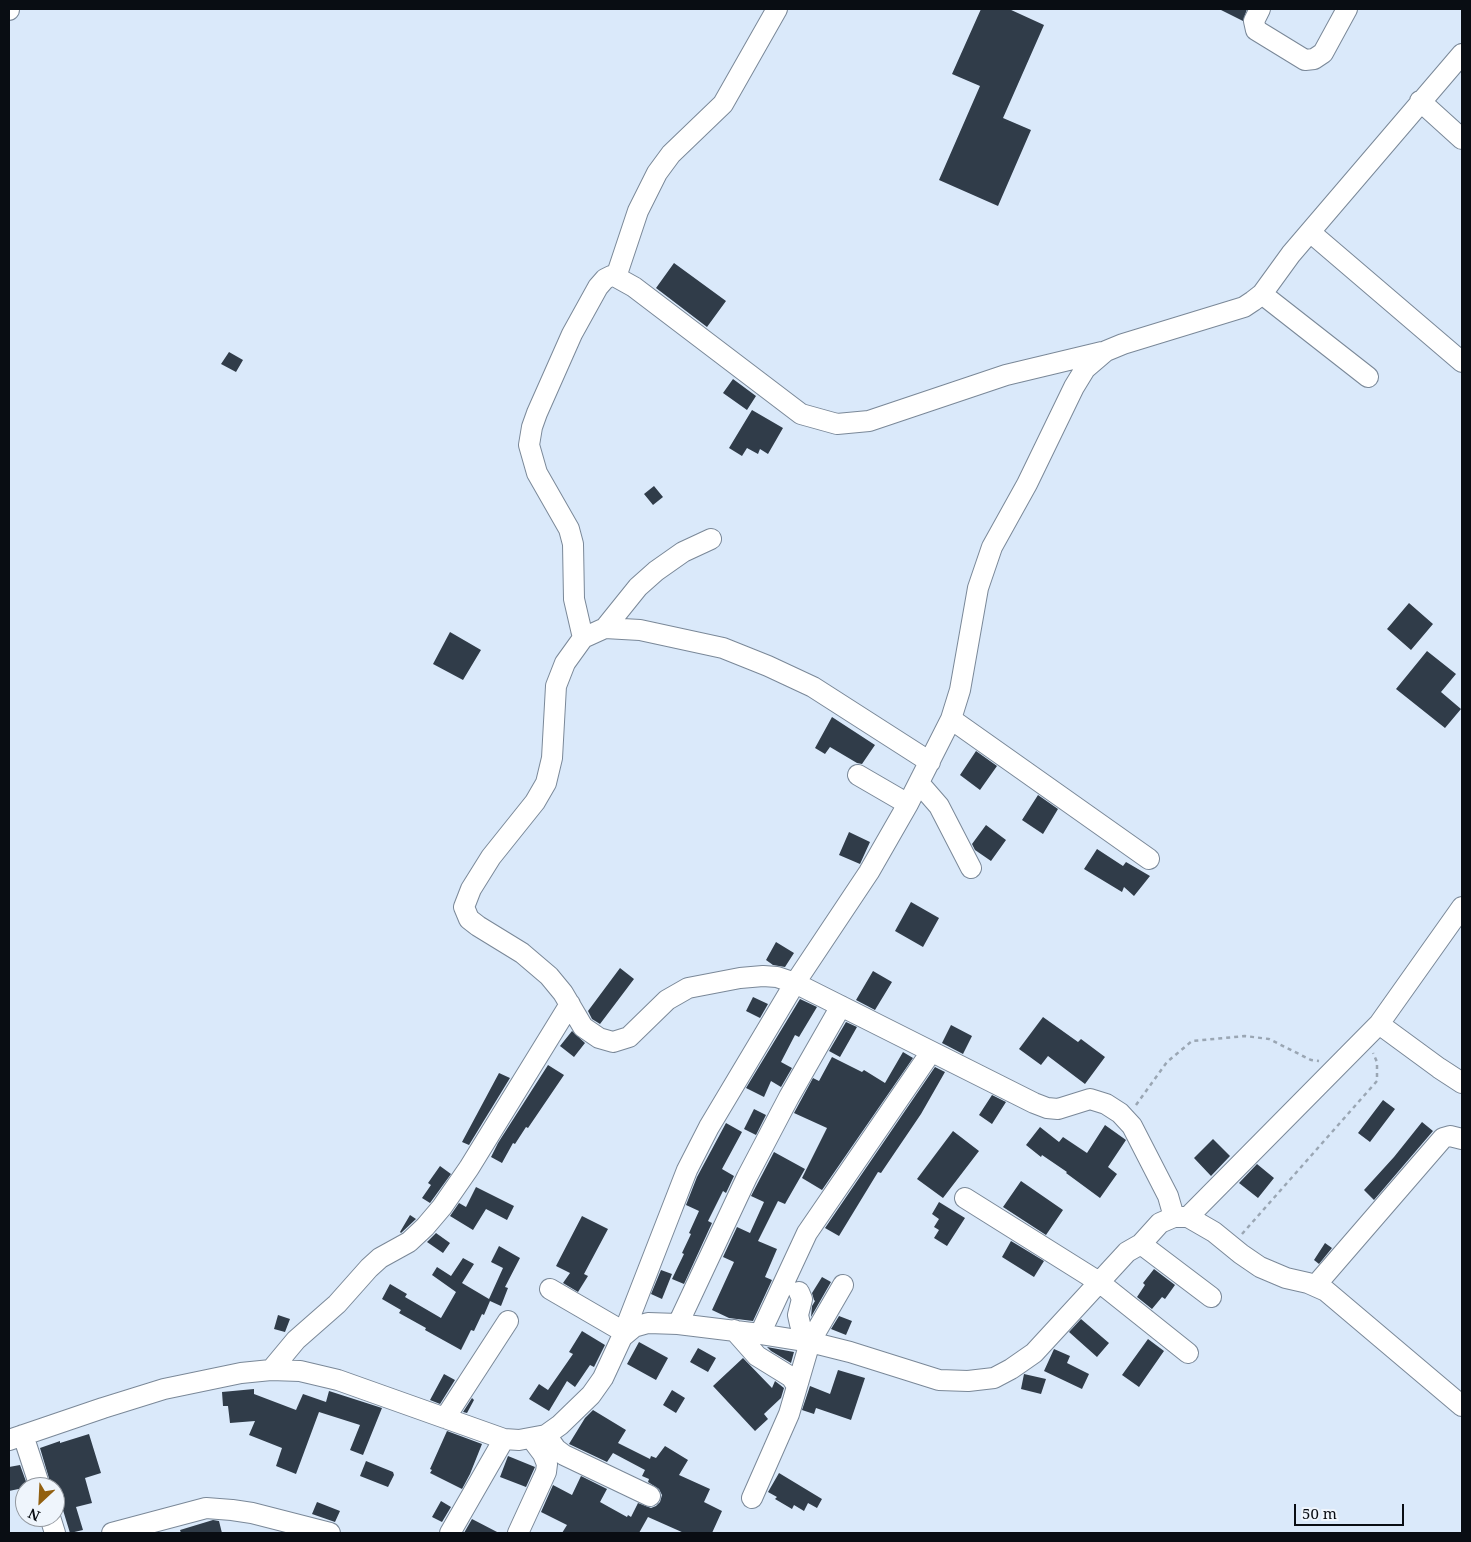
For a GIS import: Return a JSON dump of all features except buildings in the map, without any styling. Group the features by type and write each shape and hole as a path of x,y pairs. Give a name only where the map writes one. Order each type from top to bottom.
{"street":[{"path":"616,277 638,211 657,173 671,154 723,104 777,9"},
{"path":"1260,9 1254,21 1256,30 1305,60 1314,59 1323,53 1347,9"},
{"path":"582,638 574,599 573,544 569,530 537,473 529,445 537,413 572,334 598,287 605,279 611,276 616,277 634,287 801,414 837,424 869,421 1006,374 1106,351 1123,344 1244,307 1262,294 1310,232 1462,54"},
{"path":"1420,101 1462,139"},
{"path":"1310,232 1462,362"},
{"path":"1262,294 1368,377"},
{"path":"35,1477 16,1437 164,1389 241,1373 271,1370 300,1371 338,1380 504,1439 519,1440 538,1436 560,1425 591,1395 603,1378 623,1334 687,1170 740,1073 766,1034 795,984 869,872 908,804 951,720 960,690 978,588 992,547 1027,484 1074,387 1085,369 1106,351"},
{"path":"605,628 638,587 656,571 683,552 711,539"},
{"path":"930,762 813,687 768,666 715,647 640,630 605,628 582,638 565,663 556,686 552,758 546,783 535,802 486,865 471,889 464,907 468,919 522,953 549,976 564,993 582,1027 599,1038 613,1042 629,1037 667,1000 688,988 740,978 777,977 841,1006 1034,1103 1058,1109 1090,1099 1106,1104 1132,1126 1181,1217 1214,1232 1260,1267 1326,1291 1462,1406"},
{"path":"951,720 1149,859"},
{"path":"858,775 908,804"},
{"path":"919,783 939,806 971,868"},
{"path":"623,1334 634,1327 648,1323 734,1330 810,1342 850,1352 939,1380 968,1381 994,1378 1011,1370 1034,1352 1127,1252 1142,1244 1160,1223 1181,1217 1340,1065 1373,1030 1462,907"},
{"path":"271,1370 296,1340 337,1304 369,1268 380,1258 409,1242 426,1227 469,1168 570,1004"},
{"path":"678,1324 789,1096 841,1006"},
{"path":"1373,1030 1462,1083"},
{"path":"760,1334 807,1233 931,1052"},
{"path":"1315,1286 1443,1138 1450,1136 1462,1139"},
{"path":"965,1198 1099,1282 1188,1353"},
{"path":"1142,1244 1212,1297"},
{"path":"752,1498 781,1432 810,1342 843,1285"},
{"path":"550,1289 623,1334"},
{"path":"799,1292 802,1299 798,1315 803,1332 810,1342"},
{"path":"445,1418 508,1320"},
{"path":"734,1330 757,1356 791,1377 797,1386"},
{"path":"538,1436 564,1455 650,1496"},
{"path":"518,1533 546,1472 547,1464 538,1436"},
{"path":"450,1533 504,1439"},
{"path":"112,1533 206,1508 252,1513 329,1533"}],"path":[{"path":"1231,1246 1377,1081 1373,1030"},
{"path":"1125,1119 1167,1062 1192,1041 1245,1036 1269,1039 1311,1060 1340,1065"}]}
